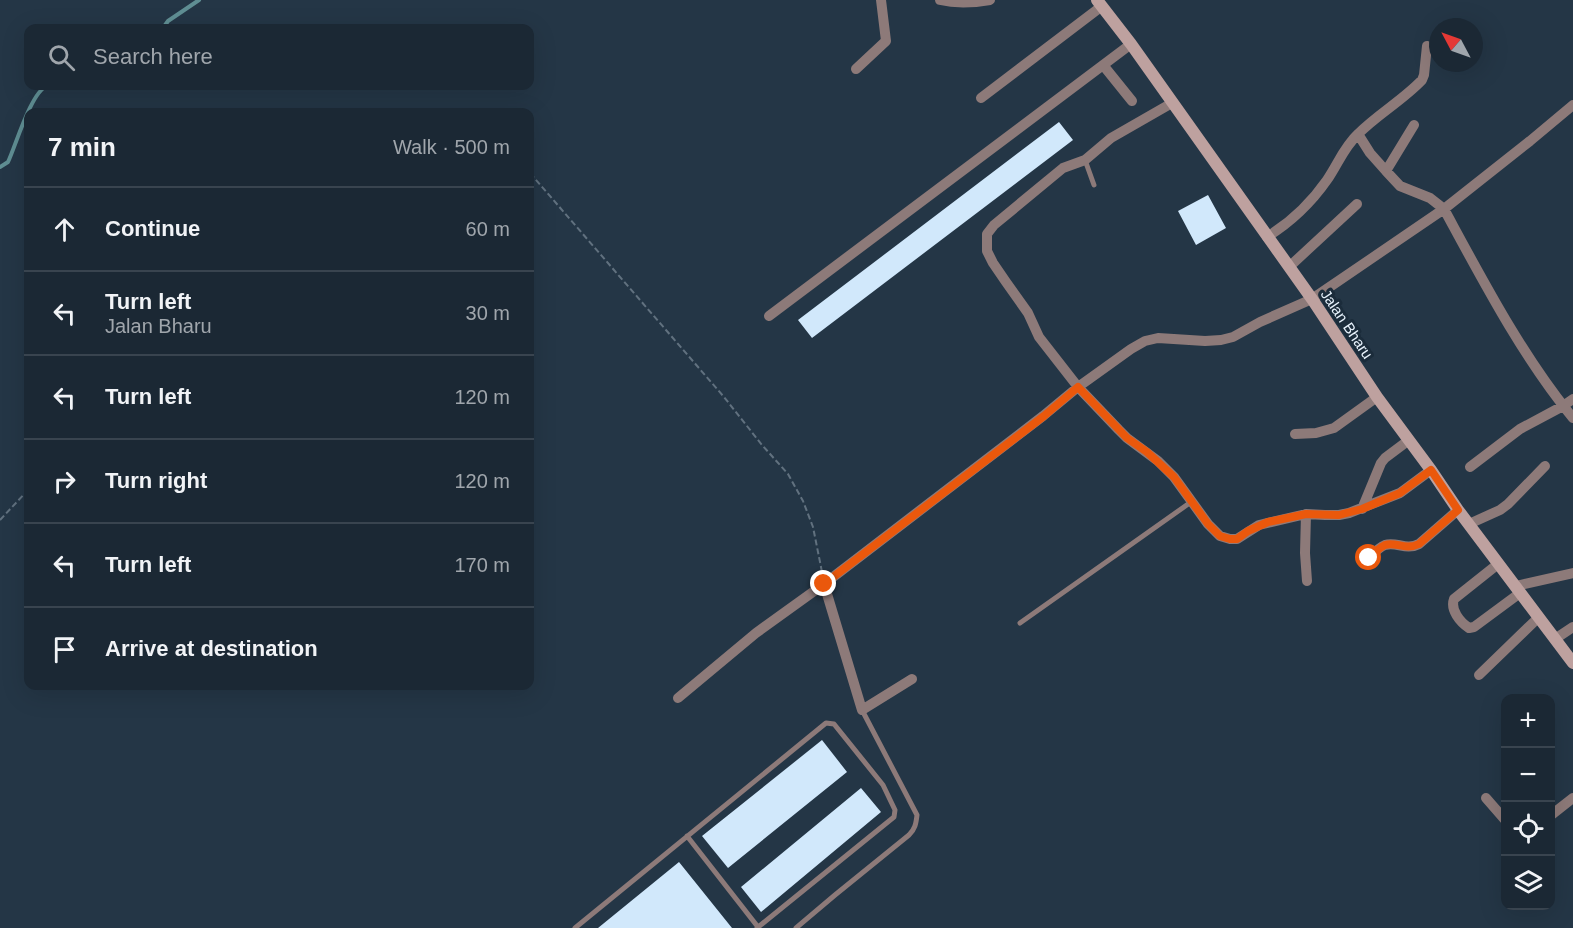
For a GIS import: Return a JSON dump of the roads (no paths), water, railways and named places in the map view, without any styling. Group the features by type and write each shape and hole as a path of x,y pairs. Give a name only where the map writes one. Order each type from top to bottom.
{"main road":[{"name":"Jalan Bharu","path":"1100,3 1312,299 1377,397 1458,510 1573,663"}],"street":[{"path":"856,69 886,40 881,0"},
{"path":"940,0 972,3 990,0"},
{"path":"981,98 1100,3"},
{"path":"770,316 1131,44"},
{"path":"1267,237 1281,228 1309,202 1328,179 1345,149 1358,134 1422,80 1427,46"},
{"path":"1103,65 1132,101"},
{"path":"1172,104 1111,138 1084,160 1063,168 993,225 987,234 987,251 993,263 1028,313 1039,337 1078,387 1127,438 1147,452 1174,477 1208,524 1220,536 1237,539 1268,522 1306,514 1339,515 1362,509 1400,493 1431,470"},
{"path":"678,698 756,633 824,584 1044,416 1078,387 1131,349 1145,341 1158,338 1205,341 1233,337 1260,322 1312,299 1444,209 1573,105"},
{"path":"1386,171 1414,125"},
{"path":"1358,134 1370,153 1400,186 1430,198 1444,209 1512,330 1573,418"},
{"path":"1289,267 1357,204"},
{"path":"1295,434 1316,433 1334,428 1377,397"},
{"path":"1470,467 1520,429 1573,399"},
{"path":"1362,509 1385,458 1409,440"},
{"path":"1469,524 1508,504 1545,466"},
{"path":"1369,558 1378,549 1388,544 1412,548 1458,510"},
{"path":"1306,514 1307,581"},
{"path":"1498,564 1454,599 1453,609 1463,624 1469,628 1474,627 1518,590 1573,573"},
{"path":"824,584 862,710 912,679"},
{"path":"1479,675 1539,617"},
{"path":"1555,639 1573,627"},
{"path":"1486,798 1501,815"},
{"path":"1555,813 1573,798"}],"lane":[{"path":"1084,160 1094,185"},
{"path":"1020,623 1191,502"},
{"path":"796,928 914,830 917,815 862,710"},
{"path":"574,928 687,836 826,723 834,724 876,776 896,810 894,817 758,928 687,836"}],"waterway":[{"path":"166,24 199,0"},
{"path":"30,108 41,90"},
{"path":"0,167 8,162 24,122"}]}
